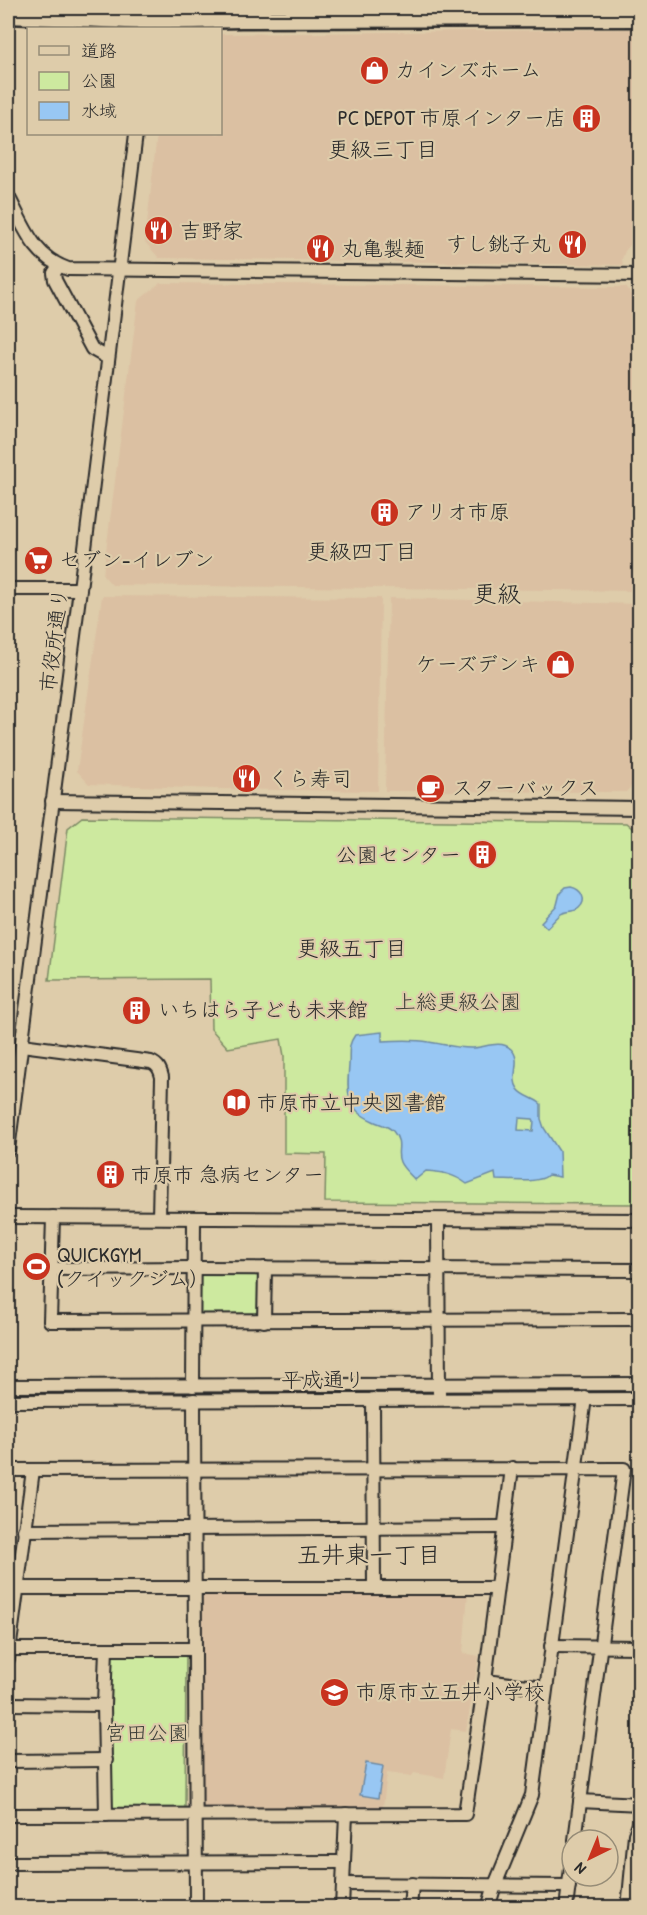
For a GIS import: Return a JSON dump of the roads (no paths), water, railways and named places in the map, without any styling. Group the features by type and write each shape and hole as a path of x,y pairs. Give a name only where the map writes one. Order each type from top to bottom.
{"main road":[{"path":"8,15 149,19 391,13 639,18"}],"street":[{"name":"市役所通り","path":"8,1150 136,135"},
{"path":"8,196 36,247 50,261 68,268 639,275"},
{"path":"59,266 54,273 55,280 92,349 108,358"},
{"path":"8,589 80,590"},
{"path":"52,801 639,808"},
{"path":"22,1045 157,1064 162,1077 159,1217"},
{"path":"8,1217 639,1221"},
{"path":"52,1217 50,1321 639,1318"},
{"path":"193,1386 194,1219"},
{"path":"438,1221 439,1392"},
{"path":"264,1321 265,1268"},
{"path":"51,1269 639,1270"},
{"name":"平成通り","path":"8,1401 373,1399 439,1392 639,1384"},
{"name":"平成通り","path":"8,1386 193,1386 639,1399"},
{"path":"488,1908 495,1885 532,1795 585,1398"},
{"path":"373,1399 374,1588"},
{"path":"194,1400 196,1908"},
{"path":"8,1815 465,1814 485,1681 512,1468"},
{"path":"8,1470 624,1469 577,1828"},
{"path":"33,1470 8,1652 106,1648 195,1649"},
{"path":"24,1530 504,1527"},
{"path":"16,1588 496,1588"},
{"path":"552,1646 639,1647"},
{"path":"106,1648 104,1705 106,1815"},
{"path":"485,1681 546,1688"},
{"path":"8,1704 104,1705"},
{"path":"8,1761 106,1760"},
{"path":"580,1801 639,1804"},
{"path":"342,1908 346,1814"},
{"path":"628,1908 635,1834 639,1822"},
{"path":"8,1863 344,1862"},
{"path":"343,1884 560,1886"},
{"path":"410,1908 412,1884"},
{"path":"566,1908 568,1888"}],"water":[{"path":"571,887 582,895 582,905 575,910 561,914 547,928 541,922 557,905 560,893 565,888"},
{"path":"382,1032 382,1041 418,1040 471,1048 497,1044 507,1046 516,1058 515,1079 518,1089 541,1104 541,1119 544,1128 559,1151 560,1177 548,1175 531,1181 496,1180 495,1173 467,1184 448,1174 426,1171 415,1180 400,1162 399,1144 393,1131 357,1111 350,1098 348,1091 349,1050 355,1035","holes":["519,1118 533,1119 533,1131 518,1130"]},
{"path":"366,1763 383,1766 378,1798 360,1795"}],"place":[{"name":"カインズホーム","path":"374,70"},
{"name":"PC DEPOT 市原インター店","path":"587,118"},
{"name":"吉野家","path":"159,231"},
{"name":"すし銚子丸","path":"572,244"},
{"name":"丸亀製麺","path":"320,249"},
{"name":"アリオ市原","path":"384,512"},
{"name":"セブン-イレブン","path":"38,560"},
{"name":"ケーズデンキ","path":"561,664"},
{"name":"くら寿司","path":"247,779"},
{"name":"スターバックス","path":"431,788"},
{"name":"公園センター","path":"482,855"},
{"name":"いちはら子ども未来館","path":"137,1010"},
{"name":"市原市立中央図書館","path":"236,1103"},
{"name":"市原市 急病センター","path":"110,1175"},
{"name":"QUICKGYM (クイックジム）","path":"36,1267"},
{"name":"市原市立五井小学校","path":"335,1692"}],"district":[{"name":"更級三丁目","path":"383,149"},
{"name":"更級四丁目","path":"362,551"},
{"name":"更級","path":"497,594"},
{"name":"更級五丁目","path":"352,948"},
{"name":"五井東一丁目","path":"369,1555"}],"park label":[{"name":"上総更級公園","path":"458,1002"},
{"name":"宮田公園","path":"147,1733"}]}
